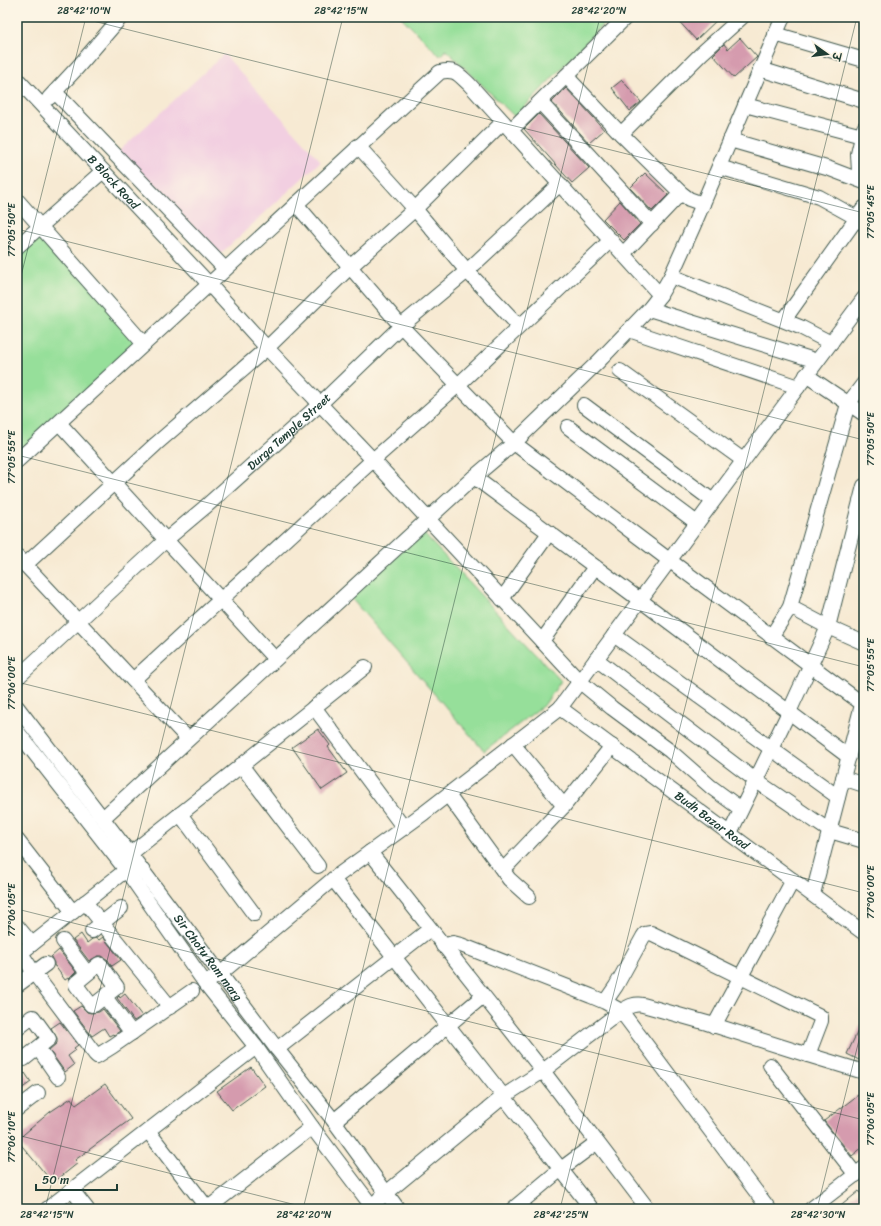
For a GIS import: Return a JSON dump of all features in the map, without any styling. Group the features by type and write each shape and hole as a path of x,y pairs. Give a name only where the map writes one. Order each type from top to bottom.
{"street":[{"path":"41,105 102,41 121,17"},
{"path":"188,739 21,561 114,483 156,444 267,348 350,267 507,126 540,102 626,17"},
{"path":"621,134 702,53 742,17"},
{"path":"103,818 474,477 514,443 598,362 649,309 671,276 783,17"},
{"path":"775,34 864,60"},
{"path":"760,69 864,101"},
{"path":"17,461 358,146 440,72 447,70 453,71 469,84 660,294"},
{"path":"566,76 621,134 681,193 689,199 703,204"},
{"name":"B Block Road","path":"17,79 579,681 612,708 670,751 711,787 741,809"},
{"path":"55,92 225,270"},
{"path":"540,102 652,224"},
{"path":"745,105 863,132 858,160 859,172 864,181"},
{"path":"730,140 830,169 864,181"},
{"path":"358,146 415,209 467,271 519,326"},
{"path":"719,167 819,197 862,217 784,320"},
{"path":"17,248 103,171"},
{"name":"Durga Temple Street","path":"17,678 166,540 320,404 401,326 467,271 560,184"},
{"path":"623,254 681,193"},
{"path":"17,200 144,344"},
{"path":"296,204 401,326 514,443 810,665 863,702 813,894"},
{"path":"133,680 372,460 458,385 611,240"},
{"path":"671,276 784,320 831,343"},
{"path":"205,983 220,974 333,879 448,795 560,708 864,298"},
{"path":"649,309 817,361"},
{"path":"629,330 798,387"},
{"path":"620,371 744,460"},
{"path":"806,375 864,414"},
{"path":"771,636 790,608 848,404 864,383"},
{"path":"584,405 713,502"},
{"path":"59,423 275,660"},
{"path":"568,427 697,523"},
{"path":"474,477 848,757"},
{"path":"730,833 828,628 864,486"},
{"path":"502,598 549,533"},
{"path":"542,641 595,567"},
{"path":"790,608 828,628 864,643"},
{"path":"614,634 838,797"},
{"path":"596,660 755,780 830,831 864,841"},
{"path":"130,854 365,667"},
{"name":"Sir Chotu Ram marg","path":"17,707 103,818 277,1049 334,1121 398,1209"},
{"path":"314,707 404,828"},
{"name":"Budh Bazar Road","path":"560,708 864,933"},
{"name":"Sir Chotu Ram marg","path":"17,730 126,870 205,983 256,1047 370,1208"},
{"path":"513,744 564,806"},
{"path":"503,870 564,806 612,746"},
{"path":"241,765 318,866"},
{"path":"843,778 864,785"},
{"path":"448,795 509,879 529,897"},
{"path":"180,814 254,914"},
{"path":"17,840 72,912"},
{"path":"370,852 543,1071 648,1209"},
{"path":"23,951 126,870"},
{"path":"333,879 592,1209"},
{"path":"714,1026 793,880"},
{"path":"85,902 97,927 170,1006"},
{"path":"97,927 121,908"},
{"path":"17,926 23,951 34,973 96,1055 99,1056 192,991"},
{"path":"277,1049 430,929"},
{"path":"605,1002 616,986 643,937 645,934 651,932 820,1017 821,1020 808,1055"},
{"path":"63,941 87,973"},
{"path":"443,946 454,943 461,945 605,1002 621,1011 769,1209"},
{"path":"19,984 46,964"},
{"path":"99,964 116,987 94,1005 91,1005 76,986 76,982 87,973 99,964"},
{"path":"334,1121 483,996"},
{"path":"105,997 132,1033"},
{"path":"370,1208 504,1096 543,1071 621,1011 631,1005 643,1005 864,1072"},
{"path":"17,1052 22,1058 24,1058 49,1040 49,1037 33,1017 19,1024"},
{"path":"47,1209 256,1047"},
{"path":"38,1048 58,1077"},
{"path":"770,1065 860,1171 811,1209"},
{"path":"19,1105 38,1093"},
{"path":"148,1131 207,1209 312,1126"},
{"path":"513,1209 596,1142"},
{"path":"72,1190 87,1209"}],"shaded area":[{"path":"224,54 321,161 216,258 118,152"}],"green space":[{"path":"401,17 610,17 515,117 446,50 440,56"},
{"path":"41,226 144,344 17,453 17,249"},
{"path":"422,532 561,681 545,704 484,751 350,597"}],"building":[{"path":"675,17 720,17 696,40"},
{"path":"740,38 757,57 734,78 713,55 724,44 728,49"},
{"path":"622,80 641,102 630,111 612,88"},
{"path":"566,88 604,130 589,143 552,102"},
{"path":"539,114 589,168 572,183 524,129"},
{"path":"645,173 668,195 652,211 630,188"},
{"path":"620,201 640,224 624,240 603,219"},
{"path":"318,729 330,745 328,747 347,773 322,790 292,747"},
{"path":"81,934 87,943 92,939 97,938 99,940 103,937 121,960 112,966 108,960 102,956 98,956 89,961 73,940"},
{"path":"59,950 76,972 69,979 68,978 65,980 54,966 51,957"},
{"path":"125,994 142,1016 134,1021 117,998 119,996 120,998"},
{"path":"81,1006 87,1012 91,1013 99,1012 103,1009 120,1031 109,1036 104,1028 92,1036 73,1011"},
{"path":"864,1018 864,1050 859,1060 847,1054"},
{"path":"60,1022 78,1045 74,1048 76,1050 68,1056 74,1065 65,1072 49,1050 57,1043 57,1038 51,1028"},
{"path":"17,1065 31,1082 21,1089 17,1083"},
{"path":"251,1067 265,1086 232,1110 217,1091"},
{"path":"105,1084 131,1119 75,1160 78,1163 53,1183 17,1140 50,1112 71,1098 76,1105"},
{"path":"858,1095 864,1103 864,1146 852,1156 824,1121"},
{"path":"859,1191 864,1197 864,1209 837,1209"}]}
